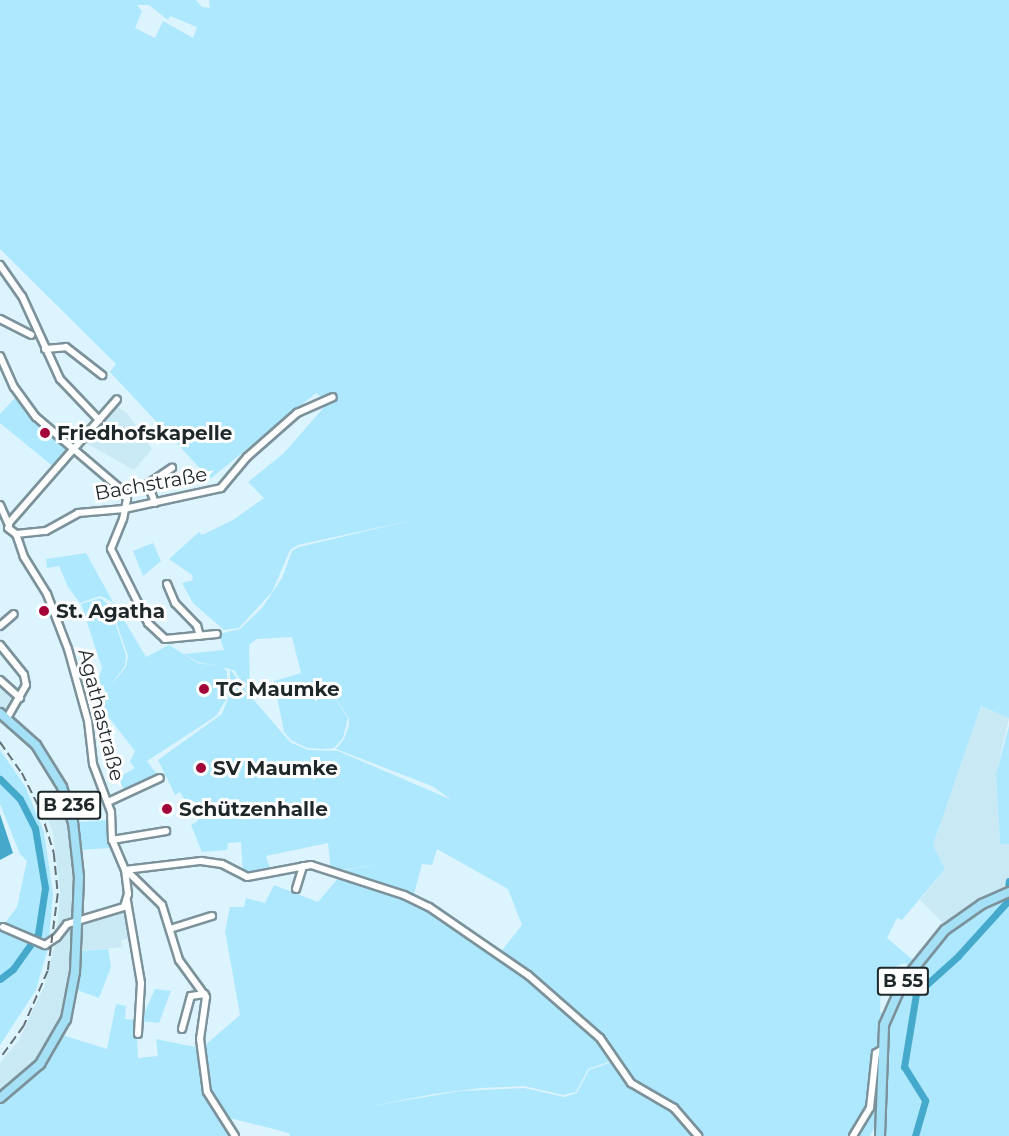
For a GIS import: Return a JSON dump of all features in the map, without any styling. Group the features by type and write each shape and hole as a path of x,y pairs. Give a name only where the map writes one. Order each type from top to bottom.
{"main road":[{"name":"B 236","path":"0,1098 28,1077 51,1049 66,1019 73,989 78,853 67,799 43,754 3,715"},
{"name":"B 55","path":"880,1136 884,1110 883,1049 888,1012 920,956 954,922 1005,894"}],"street":[{"path":"0,265 22,296 45,349 68,391 99,420"},
{"path":"0,318 31,335"},
{"path":"45,349 59,346 71,350 102,375"},
{"path":"0,356 28,408 74,451 119,486 127,500 111,549 141,612 165,639 217,634"},
{"name":"Bachstraße","path":"16,534 42,532 78,513 124,509 221,489 247,458 297,413 333,397"},
{"path":"0,530 9,526 117,399"},
{"path":"155,503 148,484 172,468"},
{"path":"0,505 9,526"},
{"name":"Agathastraße","path":"9,526 16,534 69,649 88,721 93,764 108,802 112,840 125,870 127,901 141,983 138,1034"},
{"path":"167,584 174,603 197,626 201,636"},
{"path":"0,626 14,614"},
{"path":"0,645 24,675 26,685 20,698 3,715"},
{"path":"0,680 20,698"},
{"path":"108,802 160,778"},
{"path":"112,840 166,831"},
{"path":"125,870 201,861 222,864 247,877 303,866 378,884 429,907 528,975 600,1038 631,1083 674,1108 698,1136"},
{"path":"296,889 303,866"},
{"path":"125,870 160,903 179,960 205,994 208,1004 201,1042 207,1096 235,1136"},
{"path":"6,928 39,944 52,942 64,927 77,921 116,912 127,901"},
{"path":"170,929 212,916"},
{"path":"182,1029 191,996 205,994"},
{"path":"853,1136 870,1108 876,1053 883,1049"}],"shaded area":[{"path":"0,0 196,0 202,7 210,8 209,0 1009,0 1009,718 981,706 933,845 945,869 902,920 897,918 887,938 913,960 908,967 905,963 892,968 881,983 880,1012 885,1014 880,1118 870,1136 699,1136 674,1107 636,1087 597,1033 499,954 522,925 508,889 437,849 432,865 422,864 413,898 377,882 336,871 385,864 331,871 328,843 266,856 271,872 243,875 241,842 228,843 227,850 202,852 191,825 198,821 180,792 175,795 158,760 222,714 230,693 230,669 198,662 184,654 224,650 219,634 240,629 262,608 282,578 292,551 299,547 417,519 298,545 290,550 272,592 239,628 224,630 193,603 182,583 193,580 192,575 169,559 199,532 202,535 233,520 264,498 248,482 284,453 325,406 324,402 336,397 322,398 316,393 210,479 110,372 116,364 0,249","holes":["137,5 149,5 168,20 170,16 197,27 193,38 163,21 155,38 135,28 142,11","292,637 301,673 274,681 284,732 291,740 307,748 323,749 334,748 343,738 348,718 323,680 349,718 349,726 344,739 336,749 432,786 452,800 338,751 308,750 290,742 247,692 230,669 234,670 250,694 249,645 257,639"]},
{"path":"17,396 70,450 55,468 0,423 0,414"},
{"path":"115,405 128,414 152,449 134,470 84,442"},
{"path":"153,543 161,561 143,576 133,551"},
{"path":"86,553 113,602 100,596 80,603 68,587 59,566 47,568 46,559"},
{"path":"100,598 109,605 126,655 125,666 108,689 126,667 128,656 110,604 114,603 146,657 169,645 198,663 223,667 227,672 227,698 216,716 147,761 159,777 125,792 118,778 135,768 130,762 135,751 93,697 102,668 81,604"},
{"path":"0,684 16,699 6,712 0,709"},
{"path":"981,706 1009,718 996,774 1000,844 1009,844 1009,889 972,906 946,926 920,900 945,869 933,845"},
{"path":"1009,726 1009,844 1000,844 996,774"},
{"path":"0,750 25,786 44,832 53,894 48,948 36,990 0,1045 0,930 17,907 27,861 20,854 0,804"},
{"path":"60,789 73,838 76,889 66,1011 43,1057 0,1096 0,1063 19,1040 44,987 56,941 60,892 53,832 38,795"},
{"path":"0,814 13,853 0,860"},
{"path":"108,820 110,848 79,850 77,822"},
{"path":"340,876 377,884 431,909 527,975 596,1034 614,1060 588,1069 576,1092 563,1095 524,1086 481,1088 434,1094 371,1106 461,1091 524,1088 564,1097 577,1093 589,1070 615,1061 625,1076 673,1108 697,1136 290,1136 289,1133 222,1116 209,1097 203,1047 240,1015 225,931 230,907 244,907 246,898 265,903 274,885 318,902"},
{"path":"1009,895 1009,1136 883,1136 887,1023 912,971 940,938 972,913"},
{"path":"126,909 133,938 121,940 122,947 81,951 82,925"},
{"path":"108,949 111,967 99,998 77,990 81,951"},
{"path":"155,989 171,991 159,1023 141,1021"},
{"path":"116,1004 126,1006 125,1019 136,1020 138,1058 158,1056 156,1039 200,1048 206,1096 234,1136 0,1136 0,1102 21,1087 51,1055 62,1035 107,1049"}],"waterway":[{"path":"0,779 20,799 35,828 45,888 38,934 13,969 0,979"},
{"path":"915,1136 925,1100 904,1067 916,994 958,956 1007,902 1009,881"}],"railway":[{"path":"0,742 22,773 41,811 54,853 58,894 48,971 24,1026 0,1059"}],"place":[{"name":"Friedhofskapelle","path":"45,433"},
{"name":"St. Agatha","path":"44,611"},
{"name":"TC Maumke","path":"204,689"},
{"name":"SV Maumke","path":"201,768"},
{"name":"Schützenhalle","path":"167,809"}]}
